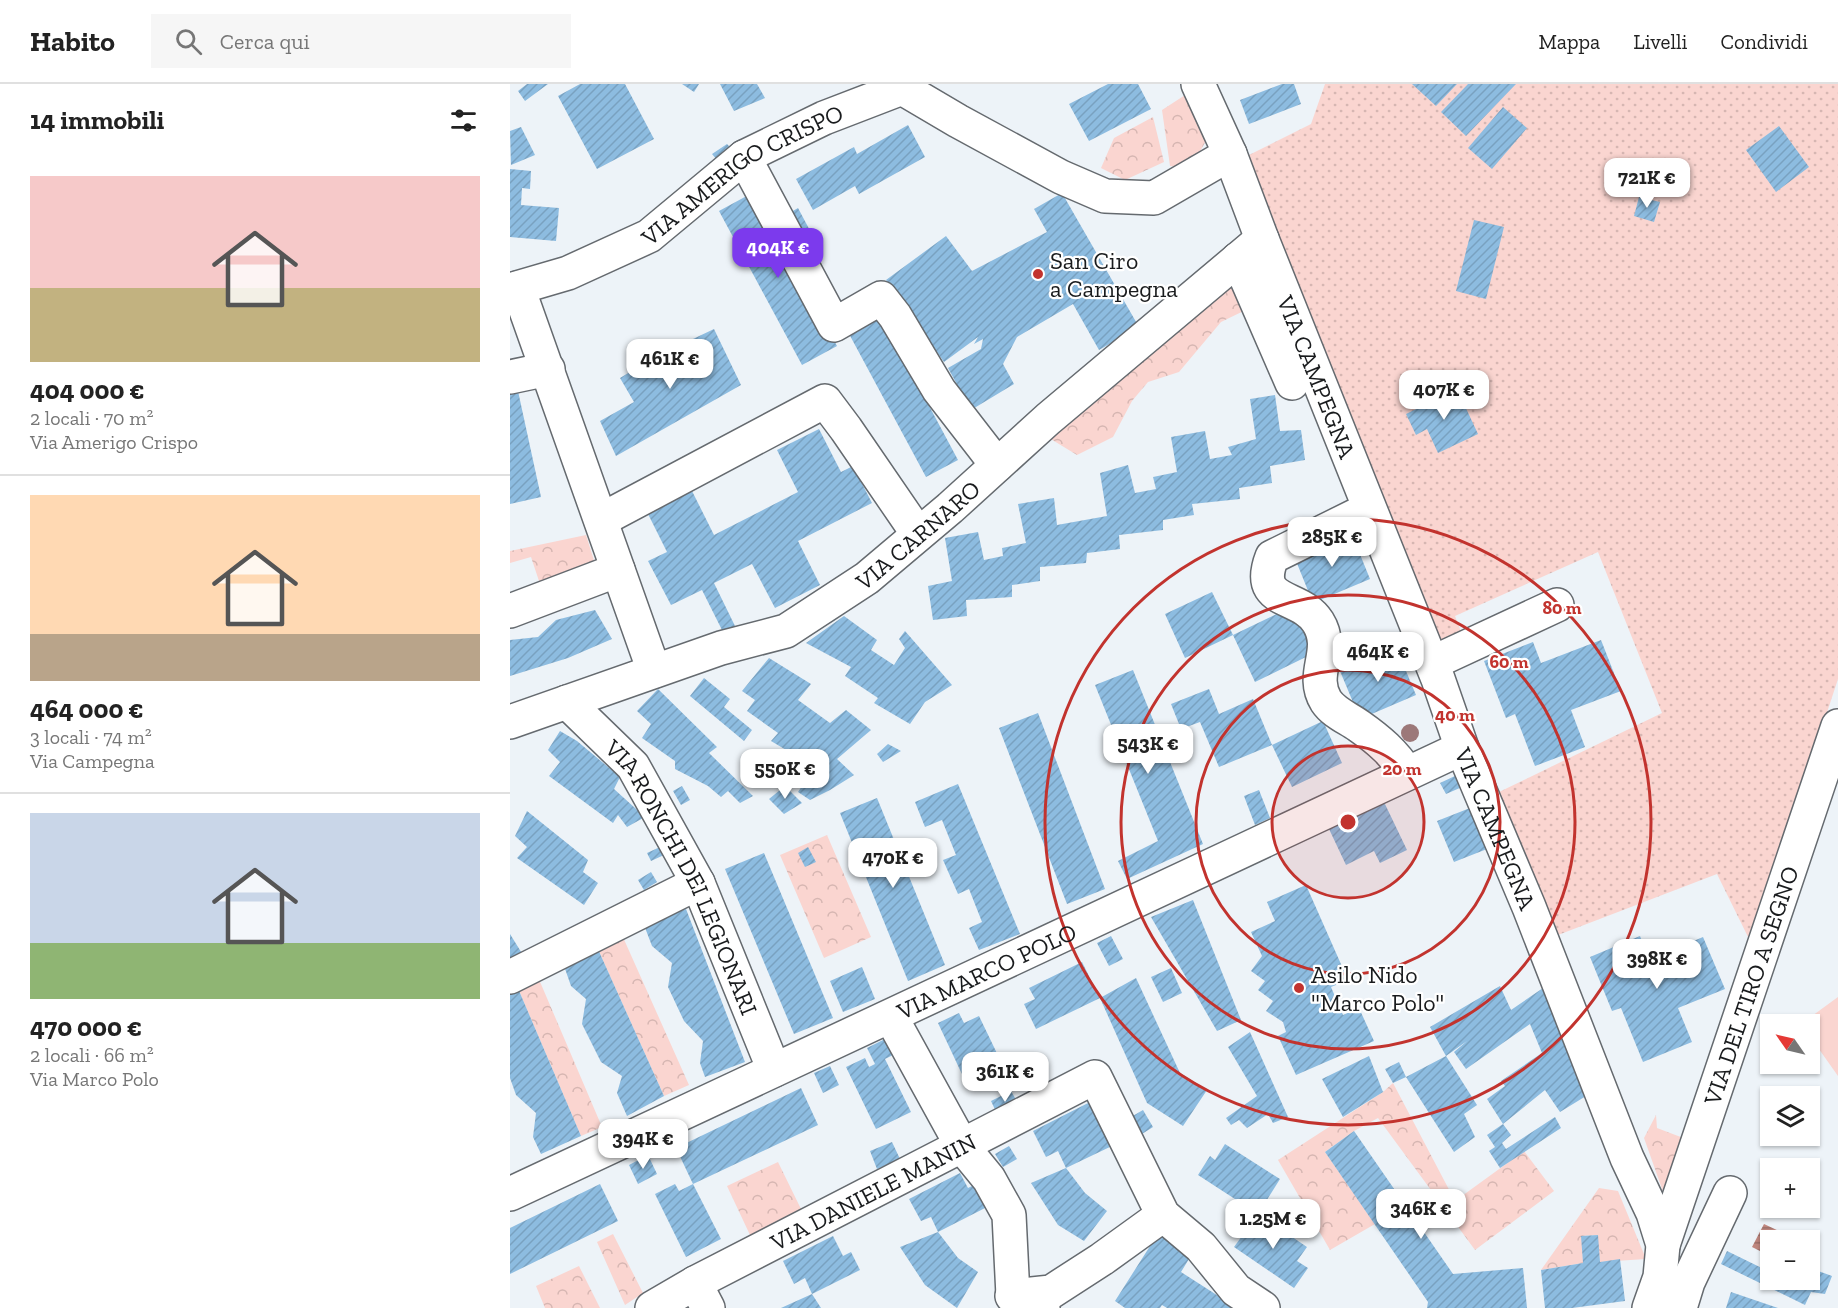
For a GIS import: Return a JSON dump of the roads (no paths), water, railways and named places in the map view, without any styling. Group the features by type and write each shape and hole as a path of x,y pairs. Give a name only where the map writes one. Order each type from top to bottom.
{"street":[{"name":"VIA CAMPEGNA","path":"1200,85 1230,154 1250,249 1369,509 1432,663 1462,748 1537,928 1627,1158 1653,1213 1663,1245 1660,1277 1649,1308"},
{"name":"VIA AMERIGO CRISPO","path":"514,289 568,273 649,236 744,157 825,118 902,88 1061,177 1106,196 1154,198 1230,154"},
{"path":"744,157 834,325 881,298 895,316 939,390 997,465"},
{"path":"1250,249 1292,383"},
{"name":"VIA CARNARO","path":"510,722 721,648 786,631 867,578 1146,335 1250,249"},
{"path":"514,289 548,369 654,671"},
{"path":"510,377 548,369"},
{"path":"601,520 825,401 918,534"},
{"path":"1369,509 1272,557 1266,579 1275,593 1316,619 1323,632 1326,644 1320,680 1327,701 1335,710 1382,743 1397,757 1407,773"},
{"path":"510,611 618,570"},
{"path":"1432,663 1557,605"},
{"name":"VIA RONCHI DEI LEGIONARI","path":"567,702 633,766 698,883 774,1070"},
{"name":"VIA DEL TIRO A SEGNO","path":"1663,1245 1838,726"},
{"name":"VIA MARCO POLO","path":"510,1194 1462,748"},
{"path":"510,977 698,883"},
{"path":"891,1017 962,1146 989,1179 1008,1215 1008,1302"},
{"name":"VIA DANIELE MANIN","path":"652,1308 702,1296 962,1146 1095,1077 1163,1215"},
{"path":"1680,1308 1688,1282 1730,1193"},
{"path":"1008,1302 1051,1292 1163,1215 1201,1247 1236,1290 1263,1308"},
{"path":"1008,1302 1043,1308"}],"place":[{"name":"San Ciro a Campegna","path":"1038,274"},
{"name":"Asilo Nido \"Marco Polo\"","path":"1299,988"}]}
